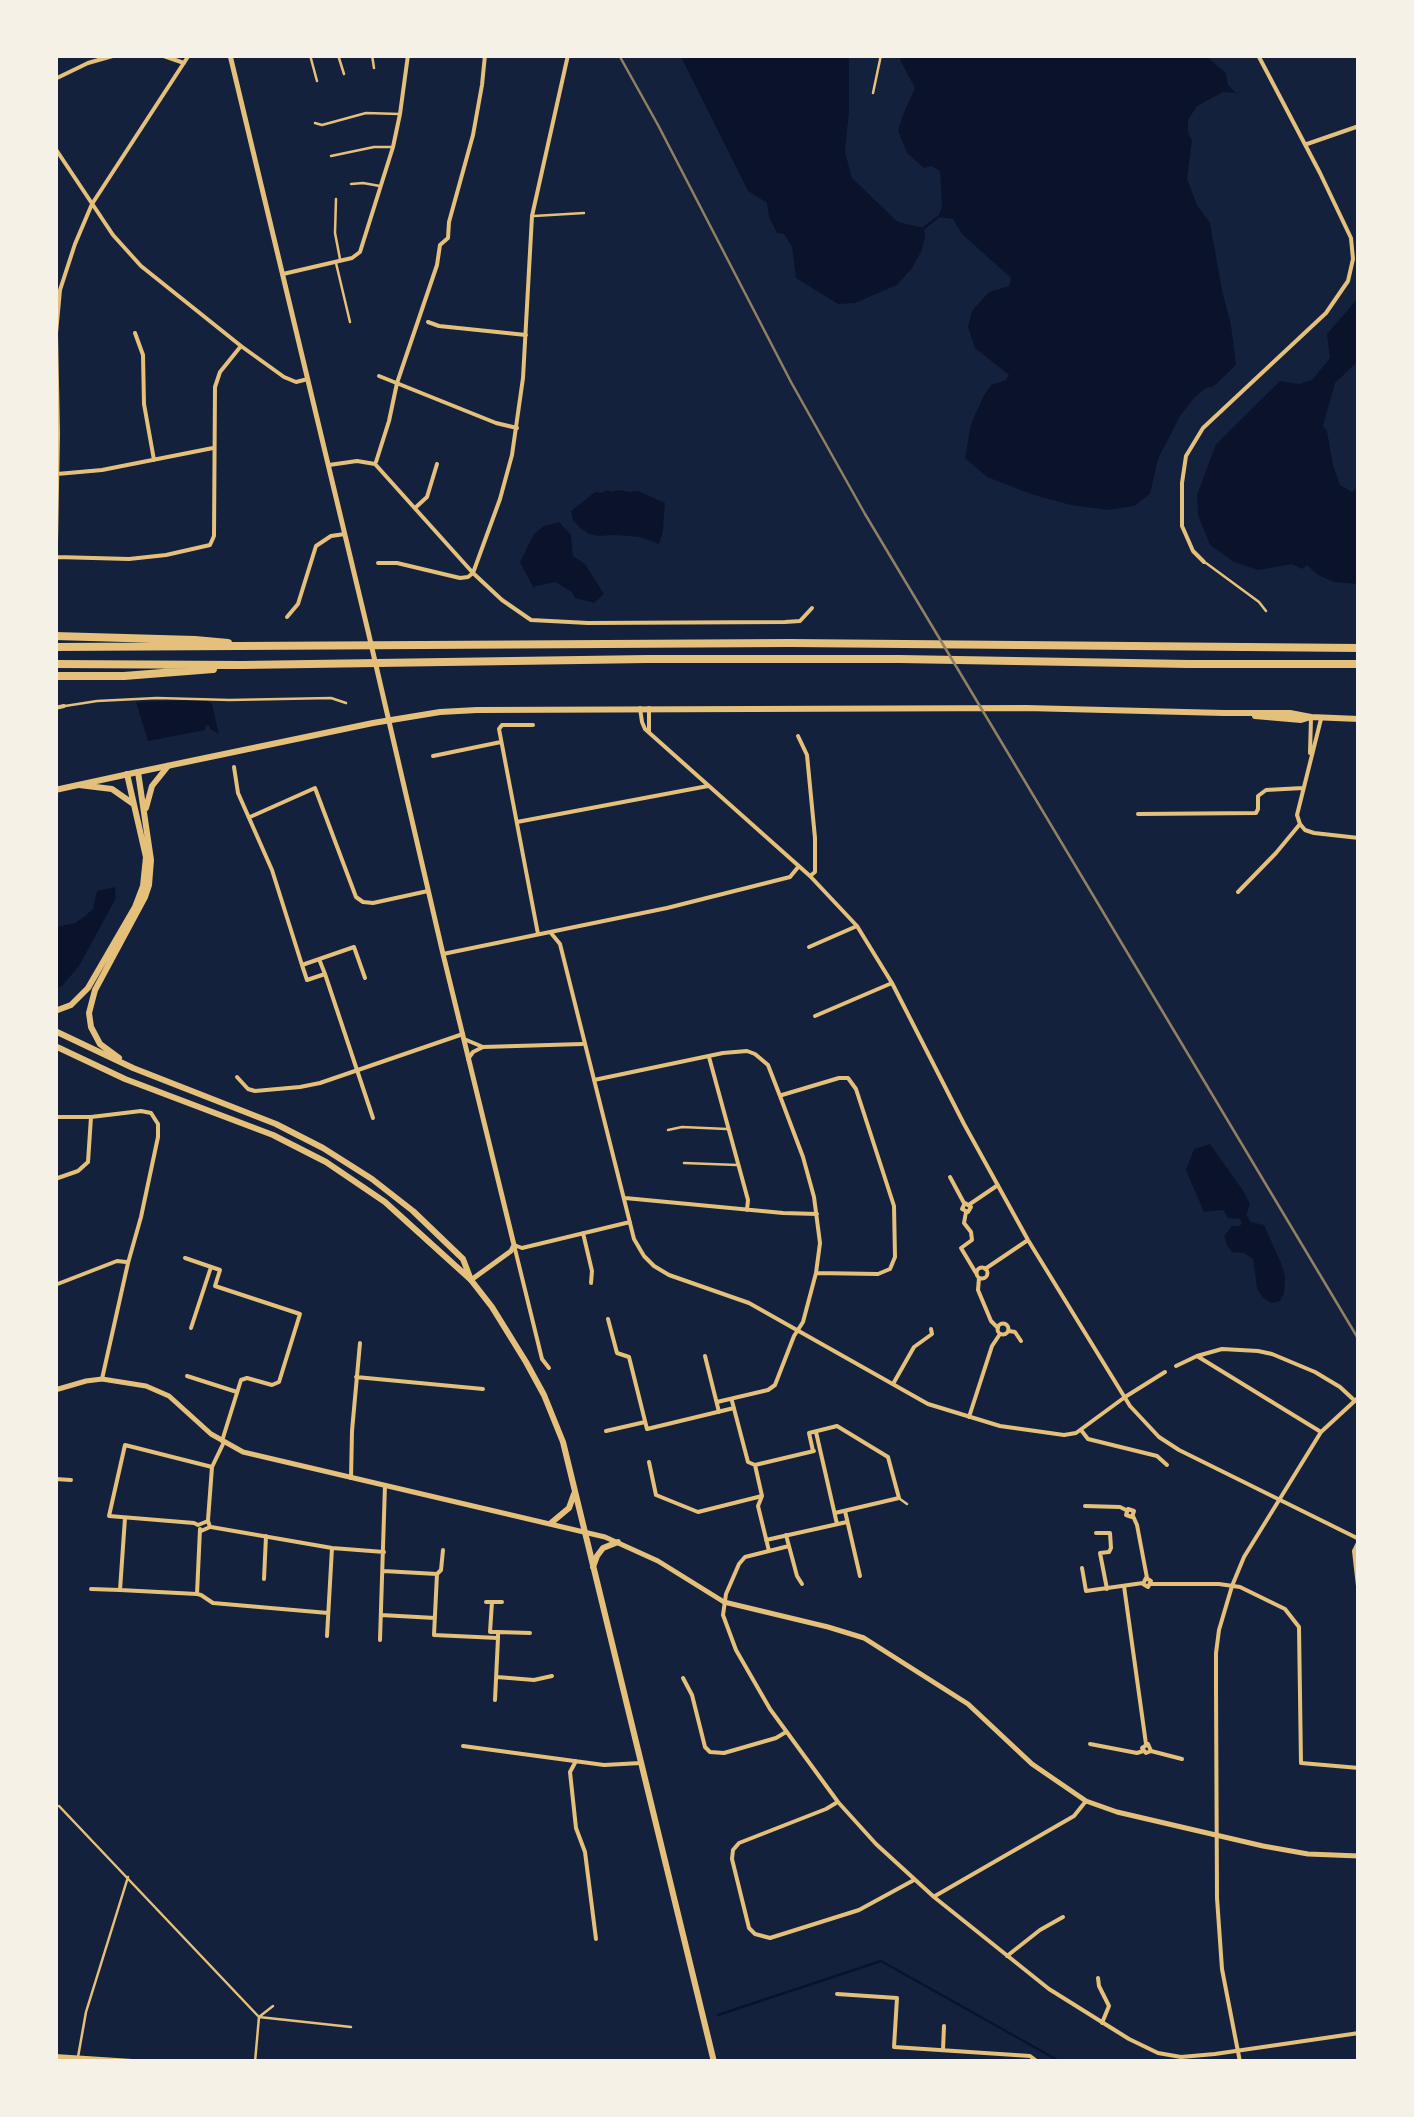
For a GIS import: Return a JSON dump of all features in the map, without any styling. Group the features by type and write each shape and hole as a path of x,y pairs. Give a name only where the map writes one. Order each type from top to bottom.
{"highway":[{"path":"55,635 195,640 263,648"},
{"path":"55,648 790,643 1359,648"},
{"path":"55,664 825,658 1359,664"},
{"path":"55,680 183,673 242,665"}],"main road":[{"path":"55,790 440,712 1026,708 1290,712 1359,719"},
{"path":"145,815 152,786 168,766"},
{"path":"132,1068 100,1044 88,1013 95,990 149,885 151,860 138,772"},
{"path":"55,1012 72,1005 88,988 140,896 146,856 128,774"},
{"path":"79,784 112,789 136,808"},
{"path":"55,1031 132,1068 276,1124 348,1163 399,1200 447,1243 462,1259 470,1280"},
{"path":"55,1046 104,1070 244,1123 343,1172 385,1202 470,1280 507,1330 544,1395 563,1442 714,2062"},
{"path":"550,1523 568,1508 574,1493"},
{"path":"593,1568 603,1548 618,1542"},
{"path":"705,2062 710,2043"},
{"path":"55,2057 132,2062"}],"street":[{"path":"55,79 98,57 116,55"},
{"path":"162,55 184,64"},
{"path":"55,598 56,333 60,290 92,204 189,55"},
{"path":"230,55 442,954 542,1359 549,1368"},
{"path":"283,274 352,258 360,252 393,148 408,55"},
{"path":"375,464 440,245 448,238 473,135 485,55"},
{"path":"378,563 397,563 460,578 473,572 507,476 517,428 524,378 532,216 568,55"},
{"path":"1204,562 1193,551 1182,526 1186,456 1203,428 1326,313 1348,281 1352,260 1351,238 1258,55"},
{"path":"1306,144 1359,126"},
{"path":"55,148 113,235 140,266 289,380 308,379"},
{"path":"428,322 526,334"},
{"path":"134,334 143,355 144,404 154,460"},
{"path":"57,556 129,558 210,545 214,536 215,387 220,372 240,346"},
{"path":"378,376 517,428"},
{"path":"58,474 102,470 214,448"},
{"path":"329,465 357,461 375,464 473,572 524,617 540,621 785,622 800,621 812,608"},
{"path":"415,509 426,497 437,464"},
{"path":"287,616 298,604 316,546 345,534"},
{"path":"55,708 64,706"},
{"path":"645,708 648,732 810,876 856,926 892,983 1028,1240 1124,1397 1148,1426 1179,1450 1359,1540 1354,1551 1359,1595"},
{"path":"1310,758 1311,717"},
{"path":"1321,718 1297,816 1305,830 1314,834 1359,838"},
{"path":"533,725 499,726 538,936"},
{"path":"798,736 807,755 815,838 815,872 810,876"},
{"path":"433,756 502,742"},
{"path":"234,766 238,793 272,870 307,980 324,974"},
{"path":"517,822 708,786"},
{"path":"250,817 316,788 356,896 373,903 428,891"},
{"path":"1138,814 1256,813 1258,796 1266,790 1303,788"},
{"path":"1238,892 1300,824"},
{"path":"442,954 667,908 790,877 799,866"},
{"path":"809,947 856,926"},
{"path":"551,934 560,944 630,1222 639,1250 654,1266 749,1303 928,1404 1000,1426 1070,1434 1165,1372"},
{"path":"302,965 354,947 365,978"},
{"path":"319,959 372,1118"},
{"path":"815,1016 892,983"},
{"path":"237,1078 248,1089 263,1092 320,1083 463,1036 483,1047"},
{"path":"468,1059 483,1047 584,1044"},
{"path":"594,1080 738,1051 754,1054 768,1065 780,1096 803,1157 818,1214 816,1272 802,1322 773,1388 717,1402"},
{"path":"709,1056 748,1200 747,1210"},
{"path":"780,1096 848,1078 856,1089 894,1206 895,1257 890,1270 878,1274 816,1272"},
{"path":"55,1117 141,1110 151,1113 158,1124 141,1217 102,1380"},
{"path":"55,1179 78,1171 88,1162 91,1117"},
{"path":"950,1177 967,1204"},
{"path":"998,1186 962,1209 972,1240 961,1248 978,1275 978,1290 991,1321 999,1331 1006,1334 1008,1330"},
{"path":"625,1198 818,1214"},
{"path":"514,1244 522,1248 630,1222"},
{"path":"583,1233 591,1283"},
{"path":"978,1275 986,1276 985,1268 1028,1240"},
{"path":"470,1280 514,1244"},
{"path":"184,1258 220,1270 214,1286"},
{"path":"55,1284 116,1262 128,1263"},
{"path":"191,1328 211,1267"},
{"path":"206,1283 300,1314 279,1382 272,1385 244,1378 237,1392 212,1467 209,1524"},
{"path":"608,1320 616,1353 629,1357 647,1429 734,1408"},
{"path":"969,1417 992,1346 1004,1324 1021,1340"},
{"path":"893,1384 914,1347 932,1334 931,1329"},
{"path":"351,1478 360,1343"},
{"path":"1176,1366 1222,1349 1248,1349 1272,1354 1329,1380 1357,1399 1321,1432 1244,1557 1222,1619 1216,1653 1218,1917 1222,1969 1240,2062"},
{"path":"706,1356 719,1412"},
{"path":"1197,1356 1321,1432"},
{"path":"187,1376 237,1392"},
{"path":"356,1377 483,1389"},
{"path":"55,1390 102,1380 164,1392 223,1442 258,1457 618,1542 724,1602 864,1638 968,1704 1032,1764 1106,1809 1295,1852 1359,1856"},
{"path":"732,1398 748,1462 755,1465 816,1451"},
{"path":"606,1431 645,1422"},
{"path":"835,1513 898,1498 888,1457 837,1426 816,1432 816,1451 837,1524"},
{"path":"1081,1430 1088,1439 1158,1456 1167,1464"},
{"path":"197,1594 200,1528 194,1522 109,1516 125,1446 212,1467"},
{"path":"649,1462 656,1494 698,1512 762,1496"},
{"path":"755,1465 762,1496 758,1506 769,1551"},
{"path":"55,1480 72,1480"},
{"path":"380,1640 385,1485"},
{"path":"1085,1506 1120,1507 1132,1516 1137,1525 1147,1587 1232,1586 1285,1609 1299,1627 1301,1763 1359,1768"},
{"path":"845,1511 860,1576"},
{"path":"120,1590 125,1518"},
{"path":"766,1540 847,1522"},
{"path":"200,1528 209,1524 332,1548 384,1552"},
{"path":"1096,1533 1110,1534 1109,1552 1100,1554 1107,1588"},
{"path":"264,1578 266,1536"},
{"path":"786,1536 802,1584"},
{"path":"789,1546 744,1557 739,1564 723,1615 736,1650 786,1732 838,1802 914,1880 1050,1989 1149,2050 1170,2056 1215,2054 1359,2032"},
{"path":"327,1636 332,1548"},
{"path":"443,1550 437,1574 434,1635 530,1634"},
{"path":"1082,1568 1086,1591 1145,1580"},
{"path":"384,1570 437,1574"},
{"path":"1124,1586 1146,1744 1143,1751"},
{"path":"91,1589 197,1594 213,1603 328,1613"},
{"path":"498,1635 490,1632 489,1602 502,1602"},
{"path":"381,1615 435,1618"},
{"path":"495,1700 498,1635"},
{"path":"496,1678 534,1680 552,1676"},
{"path":"682,1678 692,1694 705,1748 710,1752 724,1754 786,1732"},
{"path":"1090,1744 1138,1753 1151,1750 1182,1759"},
{"path":"1146,1744 1151,1750"},
{"path":"463,1746 618,1765 642,1762"},
{"path":"576,1761 570,1769 576,1828 585,1852 596,1939"},
{"path":"934,1897 1074,1816 1086,1800"},
{"path":"838,1802 740,1843 733,1850 749,1928 770,1938 858,1910 914,1880"},
{"path":"1007,1956 1063,1917"},
{"path":"1098,1978 1109,2006 1102,2023"},
{"path":"837,1994 898,1998 894,2047 1030,2056 1038,2062"},
{"path":"943,2050 944,2026"}],"lane":[{"path":"310,55 316,81"},
{"path":"338,55 344,74"},
{"path":"372,55 374,68"},
{"path":"873,93 881,55"},
{"path":"315,124 322,126 366,113 400,114"},
{"path":"330,156 374,147 393,148"},
{"path":"351,184 382,187"},
{"path":"336,200 338,261 350,322"},
{"path":"532,216 584,213"},
{"path":"1204,562 1266,611"},
{"path":"64,706 158,698 331,698 346,703"},
{"path":"668,1130 728,1129"},
{"path":"684,1163 738,1165"},
{"path":"898,1498 907,1504"},
{"path":"59,1806 259,2017 351,2027"},
{"path":"78,2058 86,2012 128,1877"},
{"path":"255,2062 259,2017 273,2006"}],"water":[{"path":"680,55 849,55 845,152 852,178 898,222 924,228 922,250 897,285 855,303 838,304 796,278 792,247 784,234 777,233 767,203 748,191"},
{"path":"901,55 1205,55 1226,73 1228,85 1236,93 1223,92 1197,106 1188,120 1192,141 1187,179 1197,205 1210,223 1236,365 1194,398 1180,416 1158,459 1150,494 1134,506 1107,510 1034,495 987,477 965,458 971,424 983,397 991,385 1009,375 975,348 968,327 972,311 989,292 1009,286 1011,278 962,234 953,219 938,217 942,207 940,171 931,166 924,168 907,153 898,131 915,88"},
{"path":"1359,297 1359,360 1335,383 1323,426 1340,485 1352,492 1359,487 1359,584 1334,582 1307,565 1302,569 1292,564 1258,570 1234,562 1210,545 1198,515 1197,495 1216,444 1280,381 1299,384 1312,380 1330,358 1327,334"},
{"path":"638,491 665,503 659,544 640,537 589,534 580,528 571,511 595,492"},
{"path":"559,522 571,535 573,556 585,564 604,594 594,603 575,598 555,582 533,587 520,562 534,534"},
{"path":"206,700 212,704 219,734 209,725 205,730 148,741 136,702"},
{"path":"115,887 116,898 79,966 55,989 55,927 84,917 93,909 97,891"},
{"path":"1210,1144 1244,1192 1250,1204 1246,1215 1251,1222 1264,1225 1281,1263 1285,1276 1280,1301 1272,1303 1263,1298 1257,1288 1253,1259 1232,1252 1227,1245 1224,1236 1232,1226 1240,1226 1240,1219 1228,1218 1223,1210 1204,1212 1186,1170 1194,1149"}],"waterway":[{"path":"924,228 938,217"},
{"path":"718,2015 881,1961 1061,2062"}],"railway":[{"path":"619,55 865,514 1359,1340"}]}
